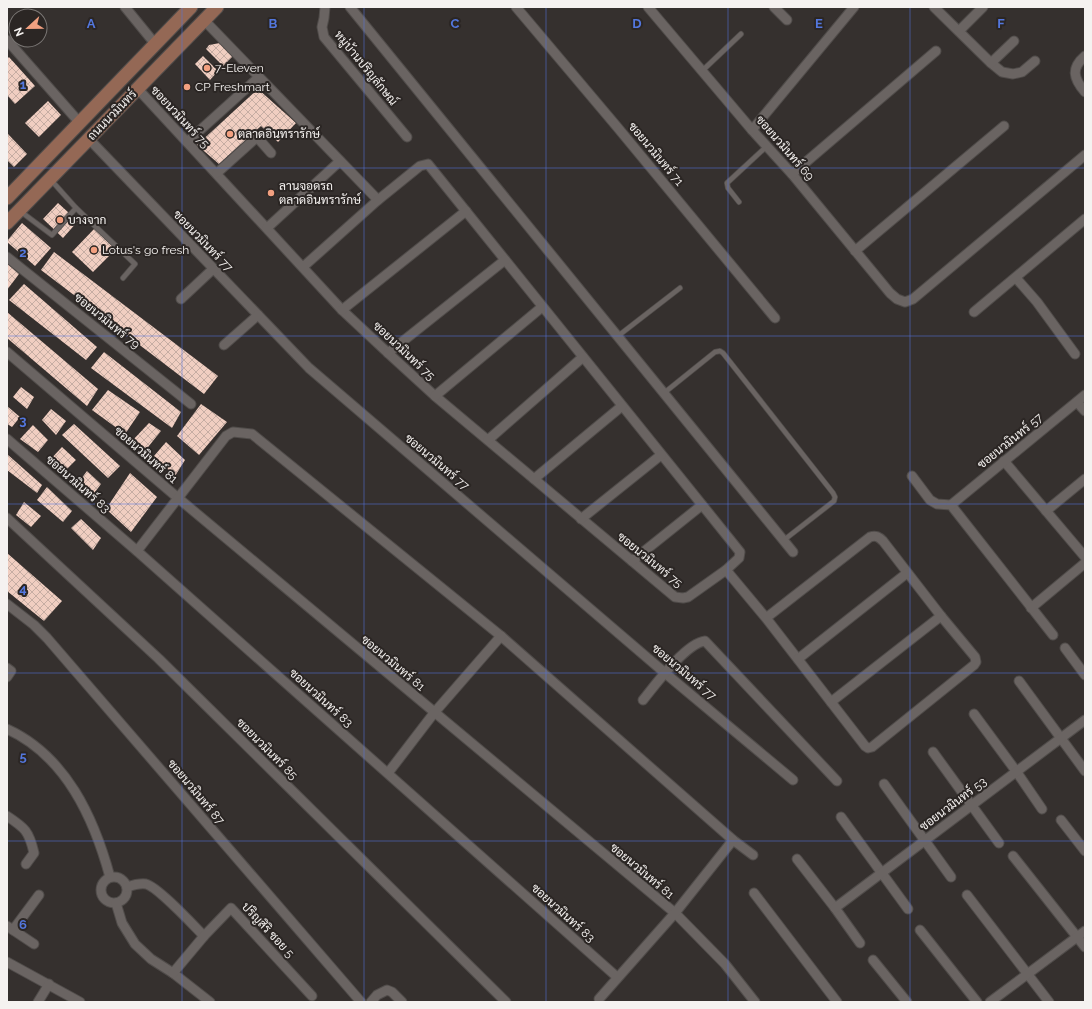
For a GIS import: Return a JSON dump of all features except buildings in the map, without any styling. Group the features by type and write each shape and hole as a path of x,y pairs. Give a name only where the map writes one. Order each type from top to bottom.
{"main road":[{"name":"ถนนนวมินทร์","path":"8,220 19,211 216,7"},
{"name":"ถนนนวมินทร์","path":"7,198 190,8"}],"street":[{"path":"125,7 156,45"},
{"name":"หมู่บ้านปริญลักษณ์","path":"325,7 322,27 324,37 408,137"},
{"path":"350,7 793,552"},
{"name":"ซอยนวมินทร์ 71","path":"516,7 775,318"},
{"name":"ซอยนวมินทร์ 69","path":"648,7 752,130 792,174 890,293 897,299 905,302 912,299 1085,155"},
{"path":"774,7 787,20"},
{"path":"752,130 854,7"},
{"path":"934,7 1002,72 1013,74 1022,72 1035,61"},
{"path":"959,31 983,7"},
{"path":"204,20 378,200"},
{"path":"7,40 79,122"},
{"path":"991,63 1014,41"},
{"path":"792,174 936,51"},
{"path":"1085,56 1079,61 1075,68 1076,77 1085,92"},
{"path":"187,142 259,77"},
{"name":"ซอยนวมินทร์ 75","path":"137,88 342,310 435,396 675,597 688,597 726,570"},
{"path":"855,251 1004,126"},
{"path":"217,173 257,137 271,153"},
{"name":"ซอยนวมินทร์ 77","path":"89,139 309,368 665,673 793,780"},
{"path":"267,228 340,161"},
{"path":"303,267 378,200 420,166 428,164 740,552 738,558 726,570 766,618 865,746 868,748 872,747 976,662 975,657 879,537 875,535 870,536 766,618"},
{"path":"342,310 466,211"},
{"path":"974,312 1083,224"},
{"name":"ซอยนวมินทร์ 79","path":"7,257 191,404"},
{"path":"388,353 505,260"},
{"path":"181,298 213,269"},
{"path":"1016,278 1037,302 1075,354"},
{"path":"435,396 542,307"},
{"path":"224,345 258,315"},
{"name":"ซอยนวมินทร์ 81","path":"7,352 434,713 675,913 725,964 755,1002"},
{"path":"488,440 583,357"},
{"name":"ซอยนวมินทร์ 57","path":"951,505 1085,395"},
{"path":"1077,402 1085,411"},
{"path":"534,479 622,406"},
{"path":"137,551 226,436 233,432 252,434 501,636 733,840 753,855"},
{"name":"ซอยนวมินทร์ 83","path":"7,439 137,551 617,977"},
{"path":"581,519 661,455"},
{"path":"1004,461 1085,557"},
{"path":"912,476 930,500 937,504 951,505 1053,634"},
{"path":"1046,511 1085,479"},
{"path":"632,561 702,505"},
{"name":"ซอยนวมินทร์ 85","path":"7,518 159,659 506,1002"},
{"path":"1031,608 1085,562"},
{"path":"798,659 907,573"},
{"name":"ซอยนวมินทร์ 87","path":"7,604 34,625 47,638 361,1002"},
{"path":"831,702 941,616"},
{"path":"388,773 434,713 501,636"},
{"path":"644,700 665,673 692,647 697,643 705,641 838,781"},
{"path":"1065,648 1085,675"},
{"path":"7,668 11,671 7,677"},
{"path":"1019,681 1085,771"},
{"path":"974,714 1042,809"},
{"name":"ซอยนวมินทร์ 53","path":"835,908 1085,720"},
{"path":"7,729 42,751 61,772 79,797 92,825 110,877"},
{"path":"933,752 999,843"},
{"path":"884,784 951,877"},
{"path":"7,816 24,827 31,841 34,853 26,864"},
{"path":"841,817 908,909"},
{"path":"1061,820 1085,851"},
{"path":"599,999 675,913 733,840"},
{"path":"1013,856 1085,947"},
{"path":"797,859 860,943"},
{"path":"115,876 123,879 128,891 124,898 116,903 108,901 102,895 102,886 106,879 110,877 115,876"},
{"path":"127,887 137,884 148,885 178,910 204,936"},
{"path":"754,893 837,1002"},
{"path":"34,944 10,928 39,895"},
{"path":"967,896 1049,1002"},
{"path":"116,903 122,923 135,944 151,958 174,973 210,1002"},
{"name":"ปริญสิริ ซอย 5","path":"174,973 204,936 232,908 312,996"},
{"path":"920,930 977,1002"},
{"path":"990,1002 1085,931"},
{"path":"874,960 906,1002"},
{"path":"7,962 80,1002"},
{"path":"38,1002 49,984"},
{"path":"371,1002 377,995 387,990 392,992 402,1002"}],"lane":[{"path":"702,71 741,34"},
{"path":"739,202 728,188 727,183 767,146"},
{"path":"50,179 76,208 135,264 123,278"},
{"path":"19,211 52,235 76,208"},
{"path":"618,336 680,288"},
{"path":"664,393 715,352 720,351 723,353 835,497 834,501 784,540"}],"place":[{"name":"7-Eleven","path":"207,68"},
{"name":"CP Freshmart","path":"187,87"},
{"name":"ตลาดอินทรารักษ์","path":"230,134"},
{"name":"ลานจอดรถ ตลาดอินทรารักษ์","path":"271,193"},
{"name":"บางจาก","path":"60,220"},
{"name":"Lotus's go fresh","path":"94,250"}]}
